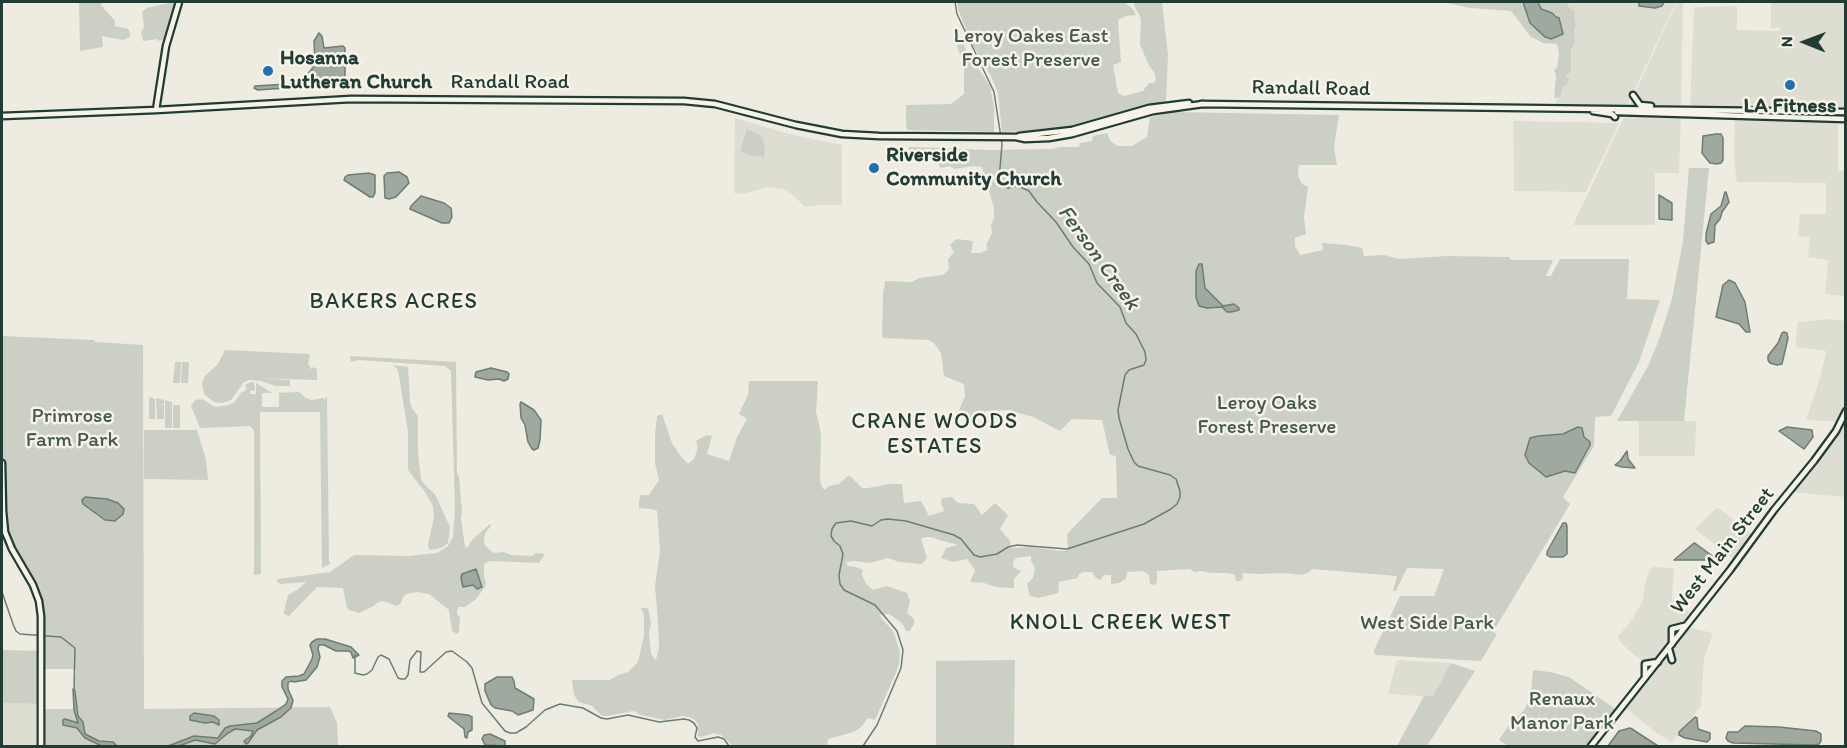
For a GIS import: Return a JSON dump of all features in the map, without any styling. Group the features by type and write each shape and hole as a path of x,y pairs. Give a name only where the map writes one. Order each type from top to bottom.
{"main road":[{"path":"156,111 166,49 179,2"},
{"path":"1633,95 1640,105 1672,109"},
{"name":"Randall Road","path":"2,116 156,111 351,99 684,101 715,104 804,127 842,134 1016,137 1072,130 1135,111 1186,103 1571,110"},
{"path":"1571,110 1845,112"},
{"path":"1571,110 1845,119"},
{"path":"1593,111 1612,114 1615,117"},
{"name":"West Main Street","path":"1660,660 1814,461 1836,431 1845,411"},
{"path":"2,463 5,532 36,593 42,616 41,747"},
{"path":"1591,747 1644,679 1645,664 1672,660 1670,646 1672,629 1686,625"}],"shaded area":[{"path":"1523,2 1538,2 1541,9 1559,18 1563,34 1551,39 1545,37 1530,23"},
{"path":"1540,2 1676,2 1626,108 1556,108 1560,32"},
{"path":"1639,2 1664,2 1662,6 1655,8 1639,6"},
{"path":"1677,2 1683,2 1681,109 1628,108"},
{"path":"1771,2 1845,2 1845,111 1690,109 1694,7 1737,6 1737,30 1780,31 1780,28 1771,28"},
{"path":"319,33 322,36 324,48 343,46 345,48 345,83 258,90 254,88 255,86 288,84 303,79 312,69 315,61 314,41"},
{"path":"1626,113 1681,116 1679,173 1655,173 1655,225 1573,225"},
{"path":"735,118 789,134 842,145 842,205 805,207 783,189 769,187 742,194 734,193"},
{"path":"1735,118 1838,120 1838,171 1846,171 1845,296 1825,294 1828,260 1808,257 1810,237 1798,236 1800,214 1826,214 1826,183 1737,182 1734,160"},
{"path":"1513,121 1619,123 1586,192 1514,191"},
{"path":"1721,134 1723,138 1723,160 1717,164 1710,163 1702,153 1703,136"},
{"path":"399,172 407,177 409,183 396,197 385,198 384,176 387,173"},
{"path":"369,173 375,175 373,197 344,180 348,175"},
{"path":"1725,192 1729,202 1715,225 1714,242 1708,244 1706,234 1711,214 1721,206"},
{"path":"1659,195 1672,203 1672,220 1659,219"},
{"path":"421,196 444,203 451,208 452,217 449,223 442,223 410,209"},
{"path":"1199,264 1202,264 1205,288 1223,306 1234,304 1239,310 1227,312 1222,307 1199,306 1196,297 1196,271"},
{"path":"1729,280 1735,283 1745,302 1750,332 1746,332 1739,324 1716,317 1723,285"},
{"path":"1829,319 1845,321 1845,408 1839,422 1806,420 1821,375 1826,351 1795,347 1798,322"},
{"path":"1784,332 1787,333 1788,338 1782,364 1770,363 1768,356"},
{"path":"491,368 507,372 508,379 504,381 475,377 476,372"},
{"path":"521,402 534,410 541,420 540,440 538,448 534,450 528,442 525,425 521,418"},
{"path":"1845,414 1845,497 1790,492"},
{"path":"1639,421 1696,421 1695,456 1639,456"},
{"path":"1578,427 1582,428 1584,437 1590,445 1575,473 1565,471 1546,477 1529,463 1525,455 1530,438 1563,434"},
{"path":"1787,427 1812,430 1813,437 1804,449 1779,431"},
{"path":"1627,451 1628,459 1635,468 1615,465"},
{"path":"85,497 107,499 118,503 124,509 123,514 115,521 105,520 83,504 82,500"},
{"path":"1717,507 1754,536 1736,561 1695,529"},
{"path":"1563,523 1567,526 1567,554 1563,557 1550,557 1547,552"},
{"path":"1694,543 1696,544 1718,560 1674,560"},
{"path":"1653,567 1674,568 1672,600 1693,615 1651,669 1623,645 1618,637 1643,601 1645,584 1649,571"},
{"path":"476,569 482,587 477,589 473,585 463,587 462,574"},
{"path":"1687,627 1713,633 1704,659 1701,706 1672,742 1624,707"},
{"path":"317,639 325,639 351,647 359,655 353,658 351,652 336,651 319,645 320,657 317,667 306,680 288,683 293,700 291,708 281,717 257,730 246,744 244,741 251,736 253,731 235,729 215,744 195,740 179,746 168,746 194,736 218,738 225,728 257,723 286,704 288,699 282,687 282,681 286,677 304,674 313,655 310,645"},
{"path":"1397,660 1451,663 1433,697 1388,694"},
{"path":"497,677 512,677 515,688 534,699 533,710 518,715 491,705 485,691 485,684"},
{"path":"73,689 78,716 83,722 85,734 99,741 113,742 117,746 102,746 85,738 77,728 63,725 65,719 78,723 74,710"},
{"path":"2,703 41,704 40,746 2,746"},
{"path":"194,713 214,716 219,720 219,725 213,722 190,720 190,716"},
{"path":"449,713 472,717 472,730 468,732 467,738 464,729 448,716"},
{"path":"1695,717 1698,729 1710,733 1710,739 1707,742 1679,735 1679,732"},
{"path":"1745,726 1816,731 1821,734 1821,741 1813,745 1728,741 1726,738 1728,732 1738,732"},
{"path":"1630,728 1658,746 1608,746 1619,731"},
{"path":"490,734 505,741 505,746 485,745 482,739 484,735"}],"green space":[{"path":"79,2 102,2 101,5 115,21 115,26 128,29 130,37 123,40 102,36 103,47 80,51"},
{"name":"Leroy Oakes East Forest Preserve","path":"957,2 1124,2 1132,8 1136,15 1118,20 1121,62 1113,65 1118,93 1124,96 1143,91 1149,83 1154,83 1156,79 1140,45 1141,20 1133,4 1162,2 1168,55 1166,101 1056,130 1002,132 998,93 971,42"},
{"path":"1442,2 1567,2 1568,7 1575,11 1575,42 1571,49 1571,71 1565,76 1569,78 1568,84 1562,87 1560,97 1554,98 1556,76 1554,70 1557,68 1559,53 1557,44 1543,43 1531,37 1511,11 1470,8","holes":["1541,9 1559,18 1563,33 1551,39 1530,23"]},
{"path":"176,3 165,39 143,41 142,12 147,8"},
{"path":"960,36 972,64 978,68 990,86 994,107 994,132 908,130 906,105 951,104 964,94 964,67 955,40"},
{"name":"Leroy Oaks Forest Preserve","path":"1175,112 1339,115 1334,147 1337,165 1299,165 1298,176 1302,184 1308,187 1304,217 1306,234 1295,238 1295,246 1300,255 1323,250 1322,243 1362,248 1364,256 1384,255 1400,259 1447,256 1553,260 1546,276 1551,276 1560,259 1629,259 1627,299 1660,300 1639,362 1611,416 1595,417 1594,446 1563,497 1570,504 1493,632 1497,634 1481,661 1376,655 1374,653 1400,596 1434,596 1444,569 1407,568 1396,591 1393,591 1397,576 1312,569 1302,575 1242,573 1243,578 1240,581 1236,581 1235,575 1229,573 1195,572 1190,569 1157,571 1155,585 1150,584 1149,575 1143,571 1127,572 1126,579 1111,584 1111,575 1104,575 1100,580 1092,572 1084,572 1079,574 1078,578 1059,582 1058,593 1038,598 1030,596 1027,584 1033,578 1035,568 1031,556 1016,558 1013,562 1014,568 1021,571 1014,579 1014,588 996,587 970,582 975,570 967,559 953,562 941,558 946,548 958,545 925,537 921,539 927,558 922,564 899,562 888,558 870,563 846,562 848,566 863,570 862,575 867,585 873,590 887,586 907,593 910,601 907,613 914,619 914,624 910,631 906,631 902,623 889,614 880,615 893,631 900,651 895,675 875,720 868,718 854,732 828,739 827,746 733,746 721,735 714,733 698,736 698,725 689,717 682,716 665,720 633,711 602,716 592,706 579,702 574,695 572,680 610,680 628,672 638,662 644,635 644,615 641,608 647,608 649,611 651,654 656,660 659,647 655,586 660,551 657,511 639,508 639,500 641,495 649,495 659,480 655,463 657,416 662,414 672,443 688,464 694,459 698,448 696,441 707,435 712,436 707,454 729,461 737,437 747,419 739,414 748,395 749,381 818,381 816,412 821,433 820,482 824,490 829,486 839,484 849,475 862,488 902,484 904,503 921,501 929,516 944,511 942,498 952,497 958,503 974,504 982,515 995,503 1008,515 1000,529 1010,541 1011,548 1068,550 1067,534 1102,498 1117,498 1116,456 1110,455 1102,420 1072,419 1060,431 1033,417 1008,410 986,411 971,422 958,413 965,396 964,384 944,376 941,353 934,343 929,340 883,338 885,281 912,282 919,278 943,275 949,269 948,259 954,252 950,245 956,239 973,241 971,253 980,253 988,250 986,245 992,233 994,208 988,188 983,190 978,187 985,177 982,167 942,168 939,166 937,153 908,152 909,147 989,150 1051,149 1079,147 1080,143 1092,141 1093,136 1107,133 1111,142 1118,146 1132,146 1147,137 1150,117"},
{"path":"747,129 763,138 764,157 740,151"},
{"path":"1689,168 1709,168 1684,421 1617,421 1648,366 1672,299 1683,241"},
{"name":"Primrose Farm Park","path":"2,336 94,340 95,342 143,345 144,709 330,707 337,723 338,746 43,746 44,709 77,709 74,689 76,669 44,669 42,601 35,583 5,532 2,463"},
{"path":"225,350 310,354 308,365 310,365 310,370 312,367 317,369 317,380 259,378 290,380 290,386 276,386 250,380 244,382 231,400 222,403 214,402 204,394 202,383 205,376 218,364"},
{"path":"350,356 456,362 457,473 465,547 467,548 472,540 490,524 491,526 485,533 484,542 486,547 494,553 532,556 536,553 545,554 539,563 490,561 484,564 485,587 476,599 465,607 458,607 457,614 460,618 457,634 452,631 449,610 429,594 417,592 404,596 400,604 396,606 384,601 378,602 359,613 347,607 343,588 317,587 289,616 284,614 288,595 306,582 281,584 277,582 278,579 330,572 354,555 409,556 437,553 448,546 453,537 455,509 451,371 445,366 358,360 351,362","holes":["477,571 482,585 477,589 473,585 463,587 461,576"]},
{"path":"175,362 181,362 180,383 173,383"},
{"path":"182,362 189,362 188,383 181,383"},
{"path":"393,365 408,367 410,402 418,416 421,480 435,494 450,527 448,543 436,549 429,550 428,544 434,517 433,506 408,470 408,432 398,370"},
{"path":"254,382 255,390 250,391 250,394 256,394 256,383 272,393 299,392 312,400 327,397 330,564 322,568 320,412 260,412 261,574 254,575 254,430 250,426 200,428 191,406 195,400 202,399 215,407 229,405 235,402 242,391 244,392 247,388 246,384","holes":["262,393 279,393 279,407 262,407"]},
{"path":"149,397 155,399 155,419 149,419"},
{"path":"156,398 164,400 164,404 158,405 164,405 164,419 157,419"},
{"path":"165,400 172,402 172,428 165,428"},
{"path":"173,405 180,405 180,428 173,428"},
{"path":"144,430 197,430 206,460 208,480 144,479"},
{"path":"2,650 41,651 41,704 2,703"},
{"path":"1015,660 1014,746 936,746 936,661"},
{"path":"1451,663 1475,671 1427,746 1397,746 1424,696 1433,696"},
{"name":"Renaux Manor Park","path":"1533,670 1569,677 1617,710 1589,746 1508,746 1499,740 1525,709 1531,694"}],"waterway":[{"name":"Ferson Creek","path":"863,746 877,725 901,668 903,650 897,631 875,605 844,590 840,584 839,575 843,554 840,546 831,536 836,523 851,521 872,526 881,520 906,521 954,535 961,539 974,555 980,557 997,554 1008,547 1017,545 1067,549 1144,524 1171,509 1180,497 1176,479 1170,475 1138,466 1134,462 1119,418 1118,410 1125,375 1129,370 1144,365 1146,360 1145,352 1136,334 1126,323 1120,307 1097,283 1089,264 1029,191 1018,186 1008,188 1000,185 1002,144 994,92 957,14 955,2"},
{"name":"Ferson Creek","path":"2,592 16,631 20,634 61,637 75,648 74,690"},
{"name":"Ferson Creek","path":"355,655 355,673 367,674 381,655 389,659 398,678 405,679 408,675 410,660 417,651 421,652 420,672 424,672 446,652 452,651 472,668 482,703 505,731 510,733 516,733 545,710 560,704 583,708 607,719 628,715 659,722 689,720 697,728 695,737 698,741 718,737 724,739 729,746"}],"place":[{"name":"Hosanna Lutheran Church","path":"268,71"},
{"name":"LA Fitness","path":"1790,85"},
{"name":"Riverside Community Church","path":"874,168"}],"district":[{"name":"BAKERS ACRES","path":"394,302"},
{"name":"CRANE WOODS ESTATES","path":"935,434"},
{"name":"KNOLL CREEK WEST","path":"1121,623"}],"park label":[{"name":"West Side Park","path":"1427,624"}]}
